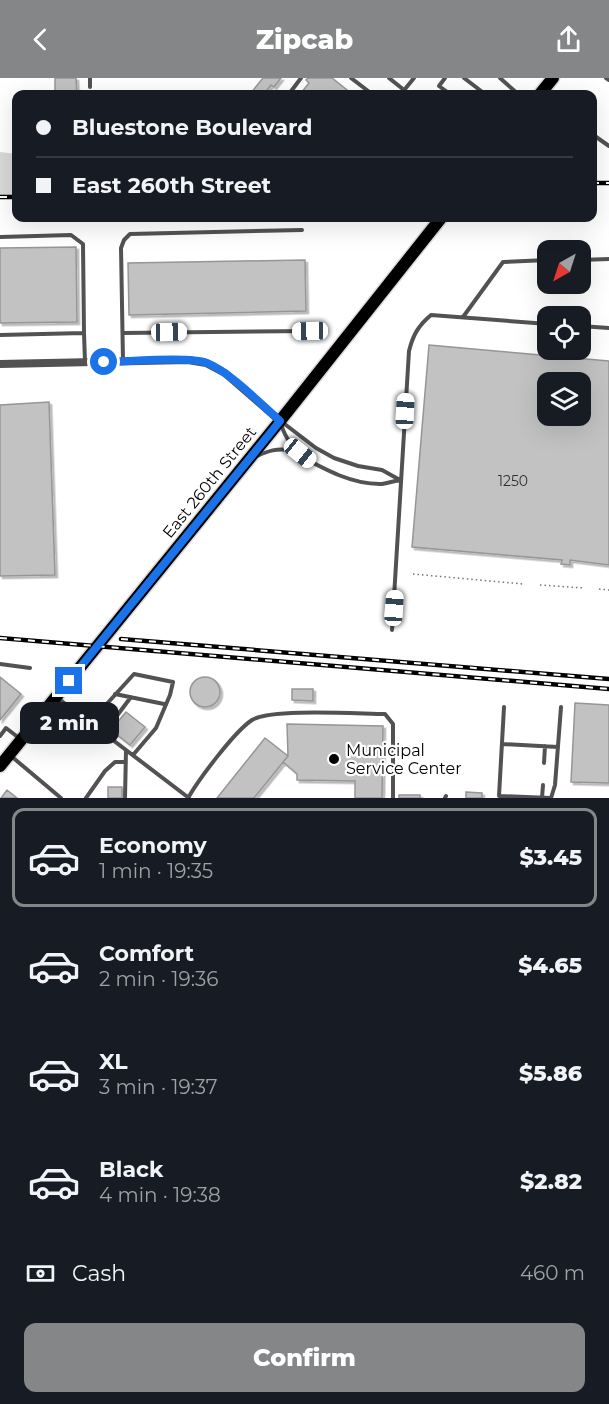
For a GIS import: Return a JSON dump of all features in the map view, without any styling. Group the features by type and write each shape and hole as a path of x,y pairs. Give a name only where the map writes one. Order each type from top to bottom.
{"main road":[{"path":"543,90 553,78"},
{"name":"East 260th Street","path":"0,765 248,461 438,222"}],"street":[{"path":"0,364 188,360 206,363 225,373 280,421"}],"lane":[{"path":"90,78 90,87"},
{"path":"351,78 367,90"},
{"path":"389,78 400,90"},
{"path":"404,90 414,78"},
{"path":"444,90 439,86 445,78"},
{"path":"464,78 480,90"},
{"path":"500,78 514,90"},
{"path":"123,362 121,248 124,240 130,234 302,230"},
{"path":"0,237 71,235 83,244 85,363"},
{"path":"591,260 609,259"},
{"path":"463,317 503,262 537,260"},
{"path":"392,630 409,351 414,334 430,315 537,323"},
{"path":"591,327 609,328"},
{"path":"123,333 310,331"},
{"path":"0,335 84,333"},
{"path":"280,421 289,444 312,462"},
{"path":"280,421 316,448 334,458 358,466 382,470 400,480"},
{"path":"248,461 282,449 289,450 337,474 357,480 381,484 400,480"},
{"path":"0,664 30,668"},
{"path":"104,707 134,674 171,680 170,694 156,728 134,755"},
{"path":"115,694 164,705"},
{"path":"56,696 188,798 224,749 252,720 264,716 324,712 386,714 393,724 393,798"},
{"path":"105,733 131,697"},
{"path":"504,707 499,796 542,798 551,798 555,785 561,707"},
{"path":"0,736 6,728 21,740"},
{"path":"502,744 558,747"},
{"path":"544,763 545,746"},
{"path":"125,798 126,750"},
{"path":"9,754 61,798"},
{"path":"86,798 105,771 115,762 126,762"},
{"path":"542,798 543,785"}],"path":[{"path":"413,574 523,584"},
{"path":"540,585 584,588"},
{"path":"599,589 609,590"}],"shaded area":[{"path":"0,152 12,154 12,197 0,197"}],"building":[{"path":"55,78 76,78 77,90 55,90"},
{"path":"263,78 281,78 274,87 271,85 267,90 253,90"},
{"path":"308,78 332,78 347,90 303,90 309,83 306,80"},
{"path":"76,247 77,322 0,323 0,248"},
{"path":"305,260 306,311 129,315 128,263"},
{"path":"429,345 537,355 537,360 609,361 609,565 570,560 570,565 561,564 562,560 412,547"},
{"path":"49,402 55,575 0,576 0,405"},
{"path":"0,677 21,694 0,720"},
{"path":"205,677 215,682 220,692 215,702 205,707 195,702 190,692 195,682"},
{"path":"292,689 313,689 313,701 292,700"},
{"path":"575,703 609,705 609,783 571,782"},
{"path":"126,712 145,727 130,745 111,730"},
{"name":"Municipal Service Center","path":"287,724 383,726 382,798 355,798 355,781 297,780 297,774 283,762 288,756"},
{"path":"265,738 288,756 254,798 217,798"},
{"path":"108,787 122,787 122,798 108,798"},
{"path":"7,790 17,798 1,798"},
{"path":"466,792 482,793 482,798 466,798"},
{"path":"399,795 420,795 420,798 399,798"}],"railway":[{"path":"597,183 609,183"},
{"path":"0,197 12,197"},
{"path":"0,638 609,689"},
{"path":"121,639 609,679"}],"place":[{"name":"Municipal Service Center","path":"334,759"}],"route":[{"path":"69,681 280,421 225,373 206,363 188,360 104,362"}]}
